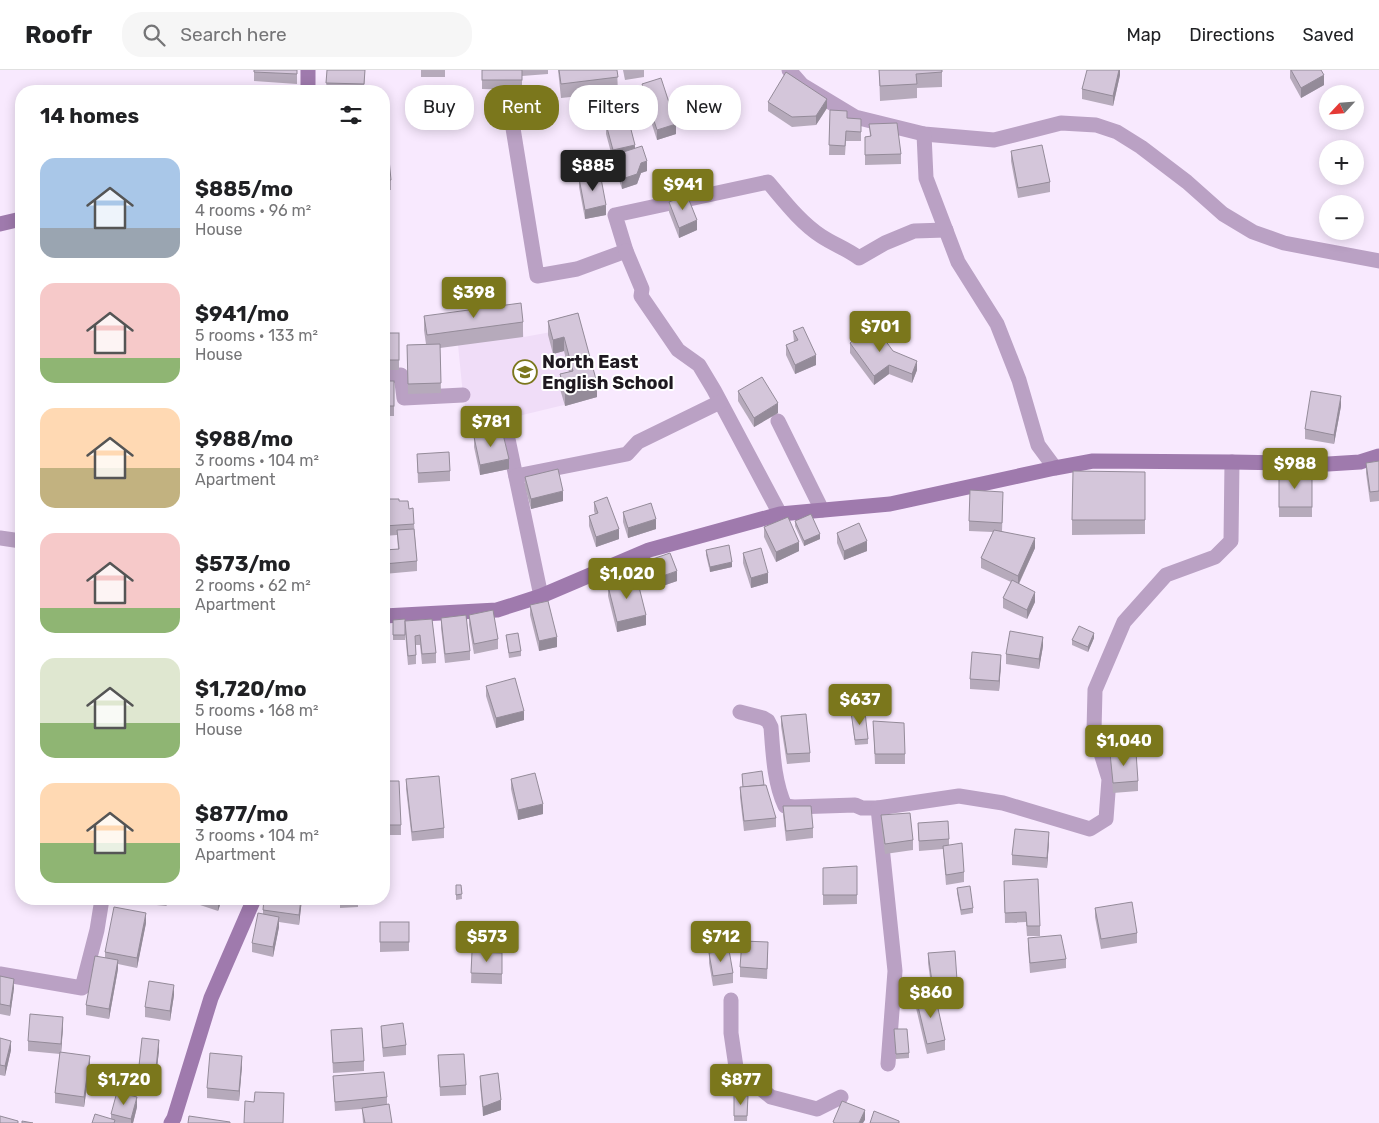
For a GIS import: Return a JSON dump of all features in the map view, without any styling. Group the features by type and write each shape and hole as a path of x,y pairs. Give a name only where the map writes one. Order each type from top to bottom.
{"main road":[{"path":"308,70 308,85"},
{"path":"0,224 15,220"},
{"path":"390,616 497,610 541,596 649,550 780,514 890,504 1055,468 1093,462 1328,464 1360,462 1379,456"},
{"path":"171,1123 211,998 251,905"}],"street":[{"path":"790,70 802,85 855,117 924,134 994,140 1061,123 1096,125 1117,132 1141,147 1187,182 1223,214 1253,232 1284,243 1379,261"},
{"path":"513,130 537,276 577,269 626,251"},
{"path":"924,134 926,178 958,262 997,324 1019,380 1038,445 1055,468"},
{"path":"780,514 699,365 678,350 641,296 642,289 626,251 615,215 768,182 797,216 822,236 852,252 859,258 885,243 914,231 946,230"},
{"path":"390,376 401,375 404,398 463,395"},
{"path":"516,476 627,454 638,442 720,402"},
{"path":"504,420 541,596"},
{"path":"778,420 822,510"},
{"path":"740,712 763,718 768,721 771,727 775,770 785,806 855,805 862,808 878,808 959,796 1003,803 1090,829 1106,819 1109,779 1094,731 1094,690 1124,622 1166,575 1215,557 1231,541 1232,462"},
{"path":"0,538 15,540"},
{"path":"878,808 895,971 888,1064"},
{"path":"0,974 82,988 97,930 101,905"},
{"path":"731,1000 730,1033 737,1074 748,1078 771,1097 817,1109 842,1097"}],"shaded area":[{"name":"North East English School","path":"521,318 524,337 578,327 597,397 469,428 463,395 458,345 427,349 424,330"}],"building":[{"path":"254,70 297,70 297,74 254,72"},
{"path":"327,70 365,70 364,84 326,83"},
{"path":"482,70 522,70 522,80 482,80"},
{"path":"559,70 617,70 618,77 561,84"},
{"path":"879,70 942,70 942,72 916,74 917,84 880,86"},
{"path":"1087,70 1119,70 1113,96 1082,89"},
{"path":"1291,70 1321,70 1324,75 1301,88"},
{"path":"786,72 827,99 816,116 792,117 768,102"},
{"path":"661,78 668,99 668,127 658,130 658,85 642,84"},
{"path":"830,110 847,111 847,118 861,119 861,132 846,131 845,146 829,145"},
{"path":"897,123 901,154 865,155 865,137 871,136 869,124"},
{"path":"608,130 631,130 635,145 613,150"},
{"path":"1042,145 1050,182 1018,188 1011,151"},
{"path":"642,146 647,161 641,163 637,174 622,179 614,155"},
{"path":"600,173 606,205 585,210 579,178"},
{"path":"687,195 697,220 679,228 669,202"},
{"path":"521,303 523,322 427,335 424,316"},
{"path":"578,313 597,383 565,391 560,374 573,371 564,337 553,340 548,321"},
{"path":"874,325 893,351 917,361 912,374 889,365 874,376 850,343"},
{"path":"803,327 816,355 795,365 786,345 798,340 793,331"},
{"path":"390,333 399,333 399,360 390,360"},
{"path":"440,344 441,383 408,384 407,345"},
{"path":"762,377 778,403 754,418 738,391"},
{"path":"390,381 394,381 394,406 390,406"},
{"path":"1311,391 1341,396 1334,435 1305,429"},
{"path":"502,430 509,459 480,465 474,437"},
{"path":"449,452 450,471 418,473 417,454"},
{"path":"1379,461 1379,491 1370,492 1366,463"},
{"path":"558,469 563,491 531,499 525,477"},
{"path":"1073,471 1145,472 1145,520 1072,520"},
{"path":"1279,473 1312,473 1312,507 1279,507"},
{"path":"970,490 1003,492 1002,523 969,521"},
{"path":"607,497 619,529 596,537 589,516 598,513 594,502"},
{"path":"390,499 408,501 409,509 413,508 414,524 390,526"},
{"path":"651,503 656,519 628,528 623,512"},
{"path":"811,514 820,534 804,541 795,521"},
{"path":"788,517 799,542 776,552 764,527"},
{"path":"859,523 867,541 844,551 837,533"},
{"path":"414,529 417,561 390,563 390,550 399,549 397,530"},
{"path":"994,530 1035,538 1018,576 981,558"},
{"path":"729,545 732,562 710,567 706,550"},
{"path":"761,548 768,573 751,578 743,553"},
{"path":"670,553 677,571 651,580 644,562"},
{"path":"637,579 646,615 617,622 608,586"},
{"path":"1012,580 1035,592 1027,610 1003,598"},
{"path":"548,601 557,637 539,641 530,605"},
{"path":"493,610 498,639 474,644 469,615"},
{"path":"466,615 470,651 445,654 441,618"},
{"path":"405,619 405,635 393,635 393,620"},
{"path":"432,619 436,653 422,654 420,635 415,636 416,655 408,656 405,621"},
{"path":"1079,626 1094,633 1088,647 1072,640"},
{"path":"1010,631 1043,637 1039,659 1006,654"},
{"path":"518,633 521,651 509,653 506,635"},
{"path":"972,652 1001,655 999,681 970,679"},
{"path":"515,678 524,711 496,718 486,686"},
{"path":"851,712 865,712 868,739 855,740"},
{"path":"806,714 810,753 787,754 781,716"},
{"path":"873,721 904,723 905,754 875,754"},
{"path":"1136,752 1138,781 1113,783 1110,753"},
{"path":"762,771 764,785 743,787 742,774"},
{"path":"535,773 543,804 518,810 511,779"},
{"path":"439,776 444,828 412,832 406,779"},
{"path":"390,781 399,781 401,825 390,825"},
{"path":"766,785 776,818 744,821 740,787"},
{"path":"783,806 811,806 813,828 786,831"},
{"path":"910,813 913,840 885,844 881,815"},
{"path":"948,821 949,839 919,841 918,823"},
{"path":"1015,829 1049,832 1047,858 1012,855"},
{"path":"962,843 964,872 946,875 943,846"},
{"path":"857,866 857,895 823,895 823,868"},
{"path":"1038,879 1040,926 1027,926 1026,912 1005,913 1004,881"},
{"path":"456,885 461,885 462,894 456,895"},
{"path":"970,886 973,908 961,910 957,888"},
{"path":"1132,902 1137,933 1101,939 1095,908"},
{"path":"263,905 300,905 299,915 263,910"},
{"path":"114,907 146,913 137,958 105,952"},
{"path":"258,913 279,917 273,947 252,943"},
{"path":"380,922 409,922 409,942 380,942"},
{"path":"1061,935 1066,959 1030,963 1028,938"},
{"path":"742,941 768,942 767,969 740,967"},
{"path":"729,950 733,973 713,976 709,953"},
{"path":"955,951 957,980 932,982 928,953"},
{"path":"472,952 502,953 502,974 471,973"},
{"path":"95,956 118,960 109,1009 86,1005"},
{"path":"0,976 14,979 10,1006 0,1004"},
{"path":"149,981 174,985 170,1011 145,1007"},
{"path":"935,995 945,1040 927,1044 916,998"},
{"path":"30,1014 63,1017 61,1044 28,1041"},
{"path":"403,1023 406,1045 383,1048 381,1026"},
{"path":"362,1028 364,1061 333,1063 331,1030"},
{"path":"894,1029 907,1029 909,1053 896,1054"},
{"path":"0,1038 11,1041 5,1066 0,1065"},
{"path":"142,1038 159,1040 155,1077 138,1075"},
{"path":"60,1052 90,1056 84,1097 55,1093"},
{"path":"210,1053 242,1056 239,1091 207,1088"},
{"path":"464,1054 466,1085 440,1087 438,1055"},
{"path":"717,1071 734,1072 734,1083 715,1081"},
{"path":"384,1072 387,1097 335,1102 333,1076"},
{"path":"498,1073 501,1100 483,1107 480,1076"},
{"path":"117,1092 137,1097 131,1119 111,1114"},
{"path":"255,1092 284,1093 283,1123 244,1123 245,1101 254,1102"},
{"path":"734,1095 748,1096 747,1116 734,1116"},
{"path":"842,1101 865,1110 859,1123 833,1122"},
{"path":"389,1104 392,1123 365,1123 362,1108"},
{"path":"874,1111 899,1121 899,1123 870,1123"},
{"path":"95,1114 115,1120 114,1123 92,1123"},
{"path":"0,1116 18,1121 18,1123 0,1123"},
{"path":"189,1116 230,1122 230,1123 188,1123"}],"place":[{"name":"North East English School","path":"525,372"}]}
